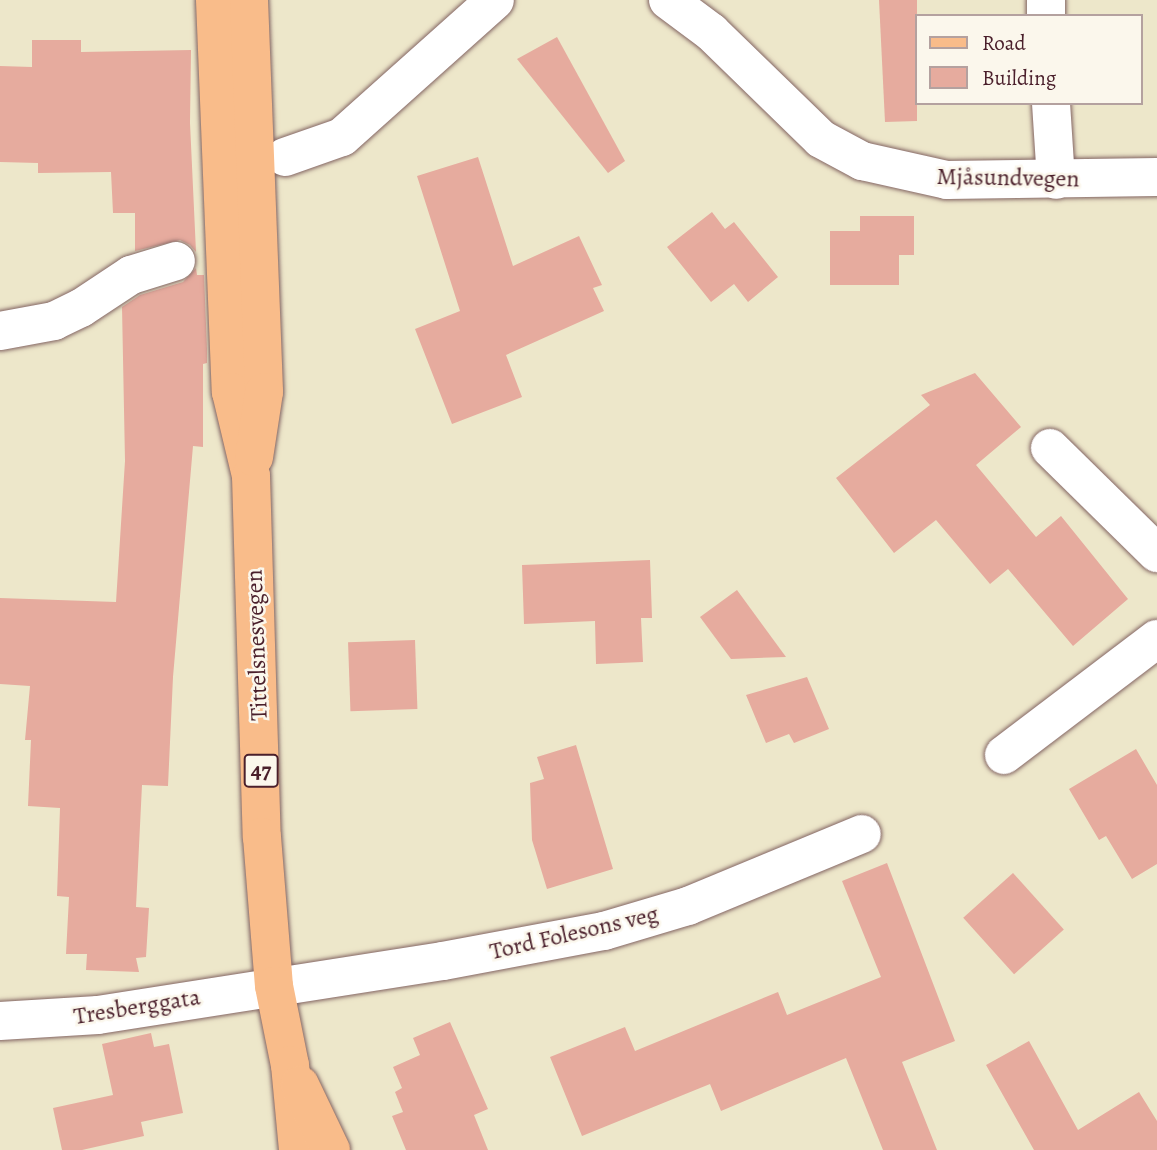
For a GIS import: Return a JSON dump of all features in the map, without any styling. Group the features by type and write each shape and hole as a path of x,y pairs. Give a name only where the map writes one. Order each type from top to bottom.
{"main road":[{"name":"Tittelsnesvegen","path":"215,0 231,392 251,476"},
{"name":"Tittelsnesvegen","path":"249,0 264,392 251,476 262,837 274,986 289,1065"},
{"name":"47","path":"289,1065 298,1150"},
{"name":"47","path":"289,1065 331,1150"}],"street":[{"path":"285,157 342,137 495,0"},
{"name":"Mjåsundvegen","path":"668,0 711,32 821,139 862,161 947,180 1157,177"},
{"path":"1051,105 1056,180"},
{"path":"0,331 54,321 81,308 131,275 176,261"},
{"path":"1050,448 1157,553"},
{"path":"1004,755 1157,639"},
{"name":"Tord Folesons veg","path":"274,986 443,961 604,930 688,906 862,834"},
{"name":"Tresberggata","path":"0,1021 98,1015 274,986"}],"building":[{"path":"879,0 917,0 917,121 885,122"},
{"path":"557,37 625,161 608,173 517,59"},
{"path":"32,40 81,40 81,52 191,50 190,123 196,252 180,240 135,251 135,213 113,213 111,172 38,173 38,163 0,162 0,66 32,67"},
{"path":"478,157 513,266 579,236 602,285 593,288 604,311 506,355 522,397 452,424 415,329 460,311 417,176"},
{"path":"712,212 725,229 734,222 778,277 748,302 734,284 711,302 667,247"},
{"path":"860,216 914,216 914,255 899,255 899,285 830,285 830,231 860,231"},
{"path":"196,268 197,275 204,275 207,349 207,363 203,364 203,447 193,446 173,677 168,786 142,785 136,907 149,908 146,957 136,958 139,972 86,970 87,954 66,954 69,897 57,896 60,808 28,806 31,740 25,740 30,686 0,684 0,598 116,602 125,461 122,307 140,295 183,282"},
{"path":"975,373 1021,427 976,465 1036,537 1061,516 1128,599 1073,646 1008,569 990,584 936,520 894,553 836,478 930,405 921,395"},
{"path":"650,560 652,618 641,618 643,662 596,664 595,621 524,624 522,565"},
{"path":"737,590 786,657 731,659 700,617"},
{"path":"415,640 417,709 350,711 348,642"},
{"path":"807,677 829,729 794,743 789,734 766,743 746,695"},
{"path":"576,745 613,869 547,889 532,840 530,783 544,779 537,757"},
{"path":"1136,749 1157,785 1157,864 1132,879 1106,836 1099,840 1069,789"},
{"path":"887,863 955,1041 902,1062 937,1150 883,1150 846,1058 721,1111 710,1084 582,1136 550,1057 625,1027 635,1051 778,992 787,1015 881,977 842,881"},
{"path":"1013,873 1064,929 1014,974 963,918"},
{"path":"450,1022 488,1109 474,1115 488,1150 406,1150 392,1116 403,1112 395,1092 402,1088 393,1067 420,1055 413,1038"},
{"path":"151,1033 154,1047 169,1044 183,1113 141,1122 144,1136 82,1150 62,1150 53,1108 113,1095 102,1044"},
{"path":"1029,1041 1078,1130 1139,1092 1157,1121 1157,1150 1034,1150 986,1065"}]}
